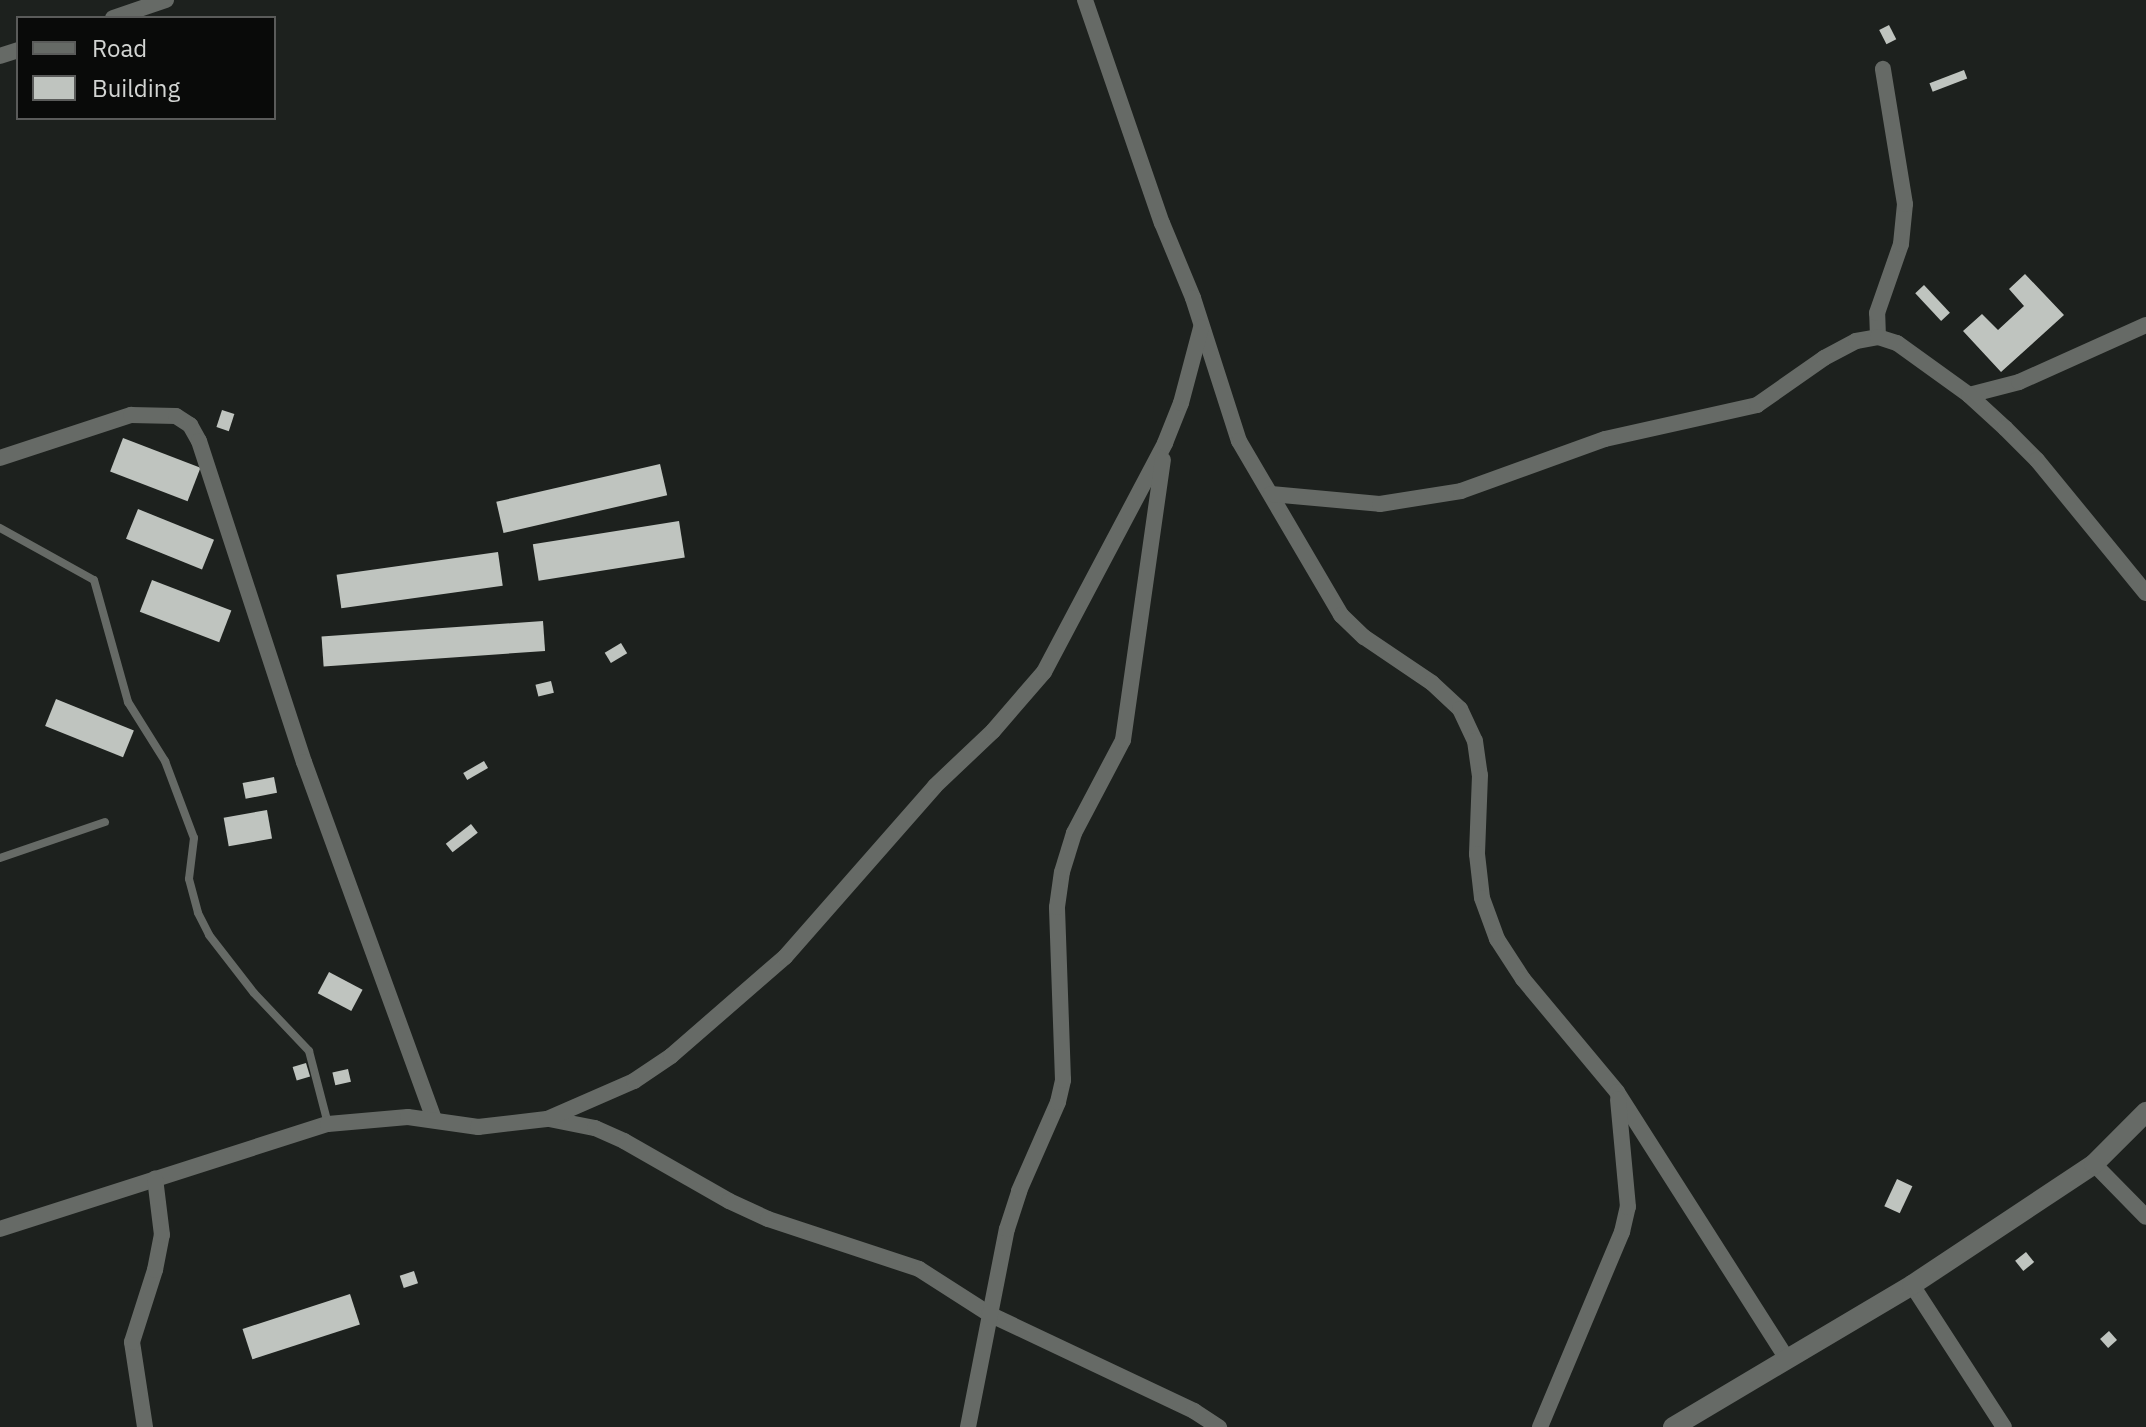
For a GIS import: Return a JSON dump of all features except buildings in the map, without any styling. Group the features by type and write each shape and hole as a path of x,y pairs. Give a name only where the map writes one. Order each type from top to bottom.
{"street":[{"path":"119,16 166,0"},
{"path":"1085,0 1239,441 1311,568 1351,626 1432,683 1460,709 1475,741 1480,775 1477,854 1481,884 1497,939 1523,979 1617,1092 1788,1360"},
{"path":"1878,337 1877,313 1901,244 1905,204 1883,69"},
{"path":"1969,395 2019,382 2146,325"},
{"path":"968,1427 1011,1216 1058,1102 1063,1080 1057,907 1062,872 1074,833 1123,740 1165,443 1201,328"},
{"path":"1271,494 1380,504 1461,491 1605,439 1757,405 1824,358 1856,341 1878,337 1897,343 1969,395 2037,460 2146,593"},
{"path":"0,458 131,415 176,416 190,425 199,441 304,762 434,1120"},
{"path":"0,1229 328,1124 376,1117 434,1120 478,1127 547,1119 634,1081 671,1056 785,957 935,786 993,731 1044,672 1165,443"},
{"path":"1540,1427 1617,1245 1628,1207 1617,1092"},
{"path":"1673,1427 1912,1285 2094,1164 2146,1112"},
{"path":"547,1119 595,1128 624,1141 729,1201 768,1219 919,1269 989,1314 1194,1411 1219,1427"},
{"path":"2094,1164 2146,1217"},
{"path":"145,1427 132,1342 155,1270 162,1235 155,1178"},
{"path":"1912,1285 2004,1427"}],"lane":[{"path":"0,528 94,580 128,702 165,761 194,838 189,879 198,913 209,935 254,993 309,1051 328,1124"},
{"path":"0,858 105,822"}]}
